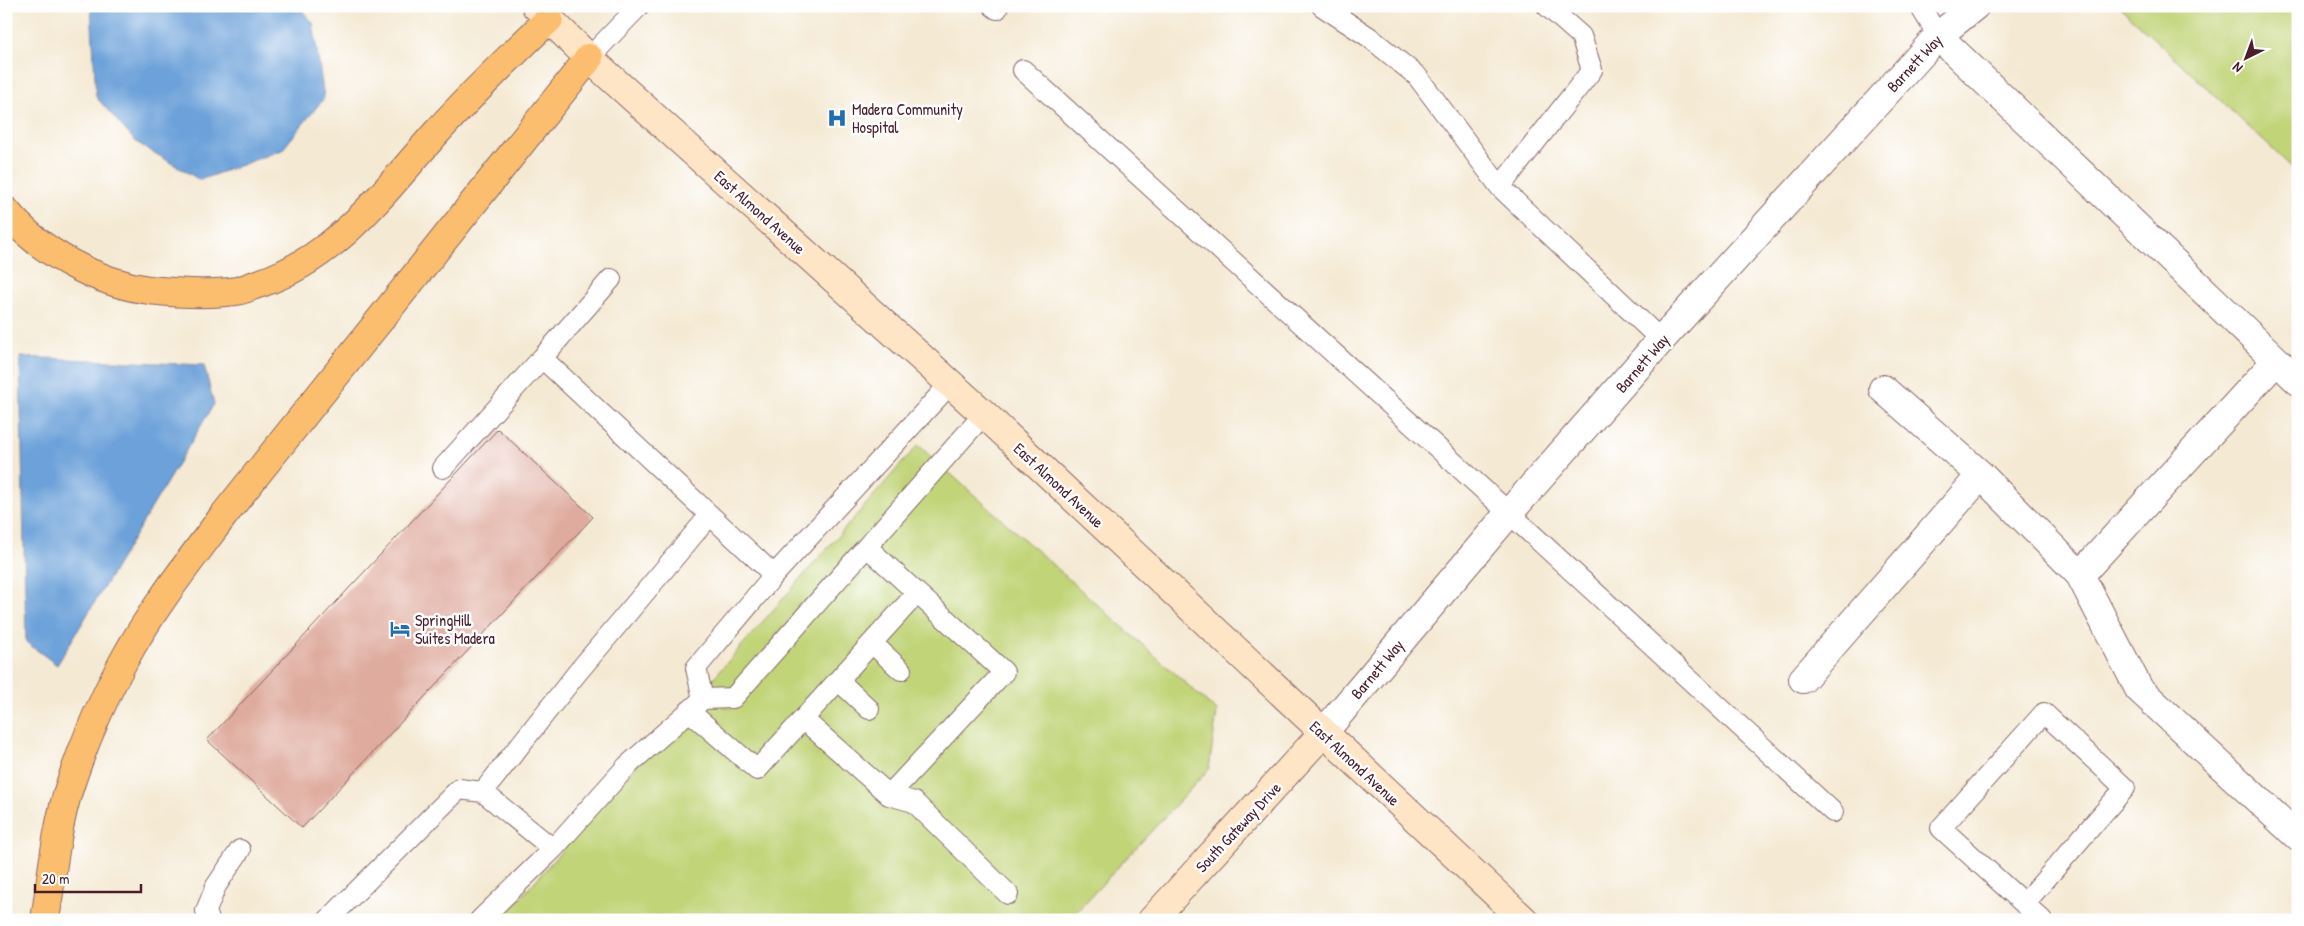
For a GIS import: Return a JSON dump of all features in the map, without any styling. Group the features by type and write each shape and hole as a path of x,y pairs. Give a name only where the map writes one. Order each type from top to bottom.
{"highway":[{"path":"6,211 51,252 87,272 126,287 179,294 237,291 282,275 326,249 361,217 468,97 549,11"},
{"path":"45,920 55,850 70,787 90,732 123,662 173,585 224,515 589,58"}],"main road":[{"name":"East Almond Avenue","path":"549,11 589,58 984,414 1524,920"},
{"name":"South Gateway Drive","path":"1152,920 1323,733"}],"street":[{"name":"Barnett Way","path":"1323,733 1509,513 1661,340 1938,36 1975,6"},
{"path":"1938,36 2298,381"},
{"path":"2080,575 2276,361"},
{"path":"1883,389 1981,475 2080,575 2139,689 2298,837"},
{"path":"1803,679 1981,475"}],"lane":[{"path":"589,58 639,6"},
{"path":"1322,6 1369,37 1417,76 1500,187 1661,340"},
{"path":"1500,187 1592,70 1581,36 1547,6"},
{"path":"1920,6 1938,36"},
{"path":"1023,70 1509,513 1833,812"},
{"path":"443,468 611,279"},
{"path":"542,358 774,575"},
{"path":"917,593 757,770 696,705 696,668 774,575 950,384"},
{"path":"480,920 553,850 627,766 696,705 733,698 984,414"},
{"path":"483,792 578,673 710,515"},
{"path":"867,547 1004,672 952,716 918,753 889,795"},
{"path":"872,643 901,670"},
{"path":"838,680 869,710"},
{"path":"2024,904 2125,788 2044,713 1942,828 2024,904 2042,920"},
{"path":"803,719 889,795 914,802 1008,894"},
{"path":"328,920 459,788 483,792 553,850"},
{"path":"209,920 206,911 216,886 240,850"}],"green space":[{"path":"2119,6 2298,6 2298,173"},
{"path":"918,445 1217,711 1209,769 1069,920 501,920"}],"water":[{"path":"91,6 299,6 313,23 324,98 282,150 200,180 136,142 96,97"},
{"path":"20,357 204,365 214,404 57,665 26,642"}],"building":[{"name":"SpringHill Suites Madera","path":"498,429 593,517 302,828 207,740"}],"place":[{"name":"Madera Community Hospital","path":"837,118"},
{"name":"SpringHill Suites Madera","path":"400,629"}]}
